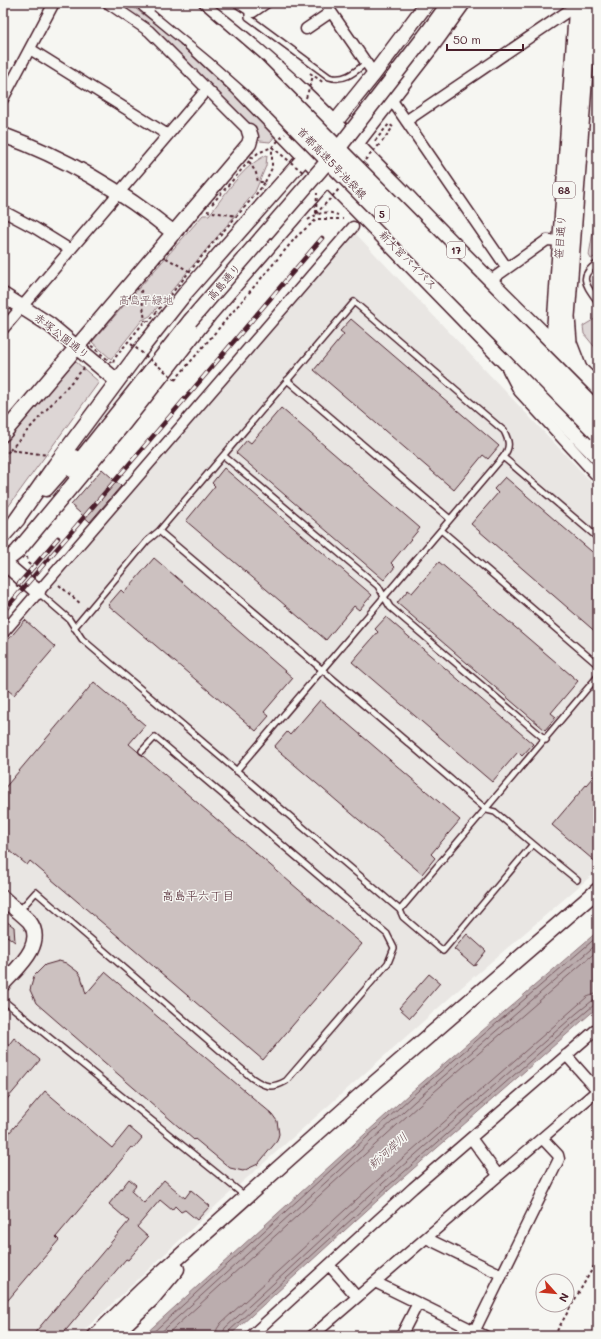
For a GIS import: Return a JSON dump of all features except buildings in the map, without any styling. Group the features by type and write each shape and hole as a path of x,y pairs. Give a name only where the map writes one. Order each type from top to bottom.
{"highway":[{"name":"新大宮バイパス","path":"146,3 211,58 598,455"},
{"name":"首都高速5号池袋線","path":"160,3 218,51 254,84 598,432"},
{"name":"首都高速5号池袋線","path":"181,3 253,65 598,413"},
{"name":"17","path":"194,3 267,61 334,123 488,282 598,390"}],"main road":[{"path":"7,531 117,381 187,292 334,123 370,68 427,3"},
{"name":"高島通り","path":"422,34 440,3"},
{"name":"高島通り","path":"7,531 63,472 449,3"},
{"path":"38,592 3,563 17,552 125,422 209,315 328,178 355,145 463,3"},
{"name":"笹目通り","path":"564,421 555,398 552,377 553,346 560,242 581,4"},
{"name":"笹目通り","path":"581,4 567,317 570,348 582,374"},
{"path":"3,434 83,345 249,144 252,137 249,131"},
{"path":"3,135 71,164 118,192 174,233"},
{"name":"赤塚公園通り","path":"3,295 83,345 117,381"},
{"name":"高島通り","path":"3,563 10,546 188,319"},
{"path":"95,1336 142,1290 201,1239 357,1098 598,890"},
{"path":"3,898 33,927 34,944 27,956 3,984"},
{"path":"113,1336 151,1300 201,1239"}],"street":[{"path":"3,99 54,3"},
{"path":"108,3 149,31 249,131"},
{"path":"239,3 253,12 266,3"},
{"path":"325,3 370,68"},
{"path":"406,121 581,4"},
{"path":"306,29 331,12"},
{"path":"30,49 168,135"},
{"path":"3,329 69,249 207,89"},
{"path":"391,98 507,268"},
{"path":"3,211 35,228 69,249"},
{"path":"3,633 353,227"},
{"path":"488,282 547,240 560,242"},
{"path":"499,354 519,391 598,477"},
{"path":"251,1336 471,1138 598,1028"},
{"path":"312,1336 598,1090 566,1055"},
{"path":"471,1138 498,1175"},
{"path":"473,1334 559,1159 558,1155 542,1138"},
{"path":"426,1238 502,1275"},
{"path":"329,1265 357,1297"},
{"path":"375,1282 418,1303 473,1334 485,1336"},
{"path":"402,1336 418,1303"}],"lane":[{"path":"248,9 248,17 329,77 336,79 344,78 370,68"},
{"path":"598,262 589,268 586,273 585,281 598,302"},
{"path":"74,628 147,541 159,531 224,456 354,302 504,431 509,445 508,451 236,770"},
{"path":"287,380 450,519"},
{"path":"224,456 378,586 390,607 546,740"},
{"path":"503,457 598,538"},
{"path":"441,530 598,666"},
{"path":"159,531 487,810 495,812 577,880"},
{"path":"38,592 69,619 82,639 400,910 403,917 443,951 533,844"},
{"path":"400,910 487,810 598,676"},
{"path":"18,911 36,892 252,1078 268,1087 276,1086 286,1081 388,963 394,948 387,934 155,737 142,751"},
{"path":"3,1000 247,1197"}],"path":[{"path":"375,141 389,124 393,127 381,143"},
{"path":"83,345 113,364 114,359 145,321 149,321 258,192 272,168 272,147 254,156 212,204"},
{"path":"253,150 250,164 256,173 258,182 264,182"},
{"path":"203,211 237,216"},
{"path":"316,214 326,212 338,215"},
{"path":"170,385 297,236 317,219 343,219"},
{"path":"164,257 190,271"},
{"path":"140,284 145,321"},
{"path":"130,344 177,381"},
{"path":"3,457 84,368"},
{"path":"10,450 48,455"},
{"path":"27,553 28,562 41,575"},
{"path":"59,585 81,604"},
{"path":"554,1336 598,1259"}],"shaded area":[{"path":"356,234 598,489 598,870 463,986 220,1202 78,1336 3,1336 3,644 351,236"}],"green space":[{"path":"108,3 128,3 197,55 278,133 270,142 260,141 152,31"},
{"name":"高島平緑地","path":"267,155 266,166 255,192 150,316 142,320 111,359 92,342 203,215 209,215 242,173 258,160"},
{"path":"597,208 598,255 591,259 589,255"},
{"path":"598,317 598,351 584,334 583,326"},
{"path":"75,361 99,382 3,514 3,446"}],"water":[{"name":"新河岸川","path":"598,931 598,1007 389,1190 229,1336 143,1336 409,1094"}],"railway":[{"path":"3,612 322,238"},
{"path":"18,585 58,538"}],"district":[{"name":"高島平六丁目","path":"198,896"}]}
